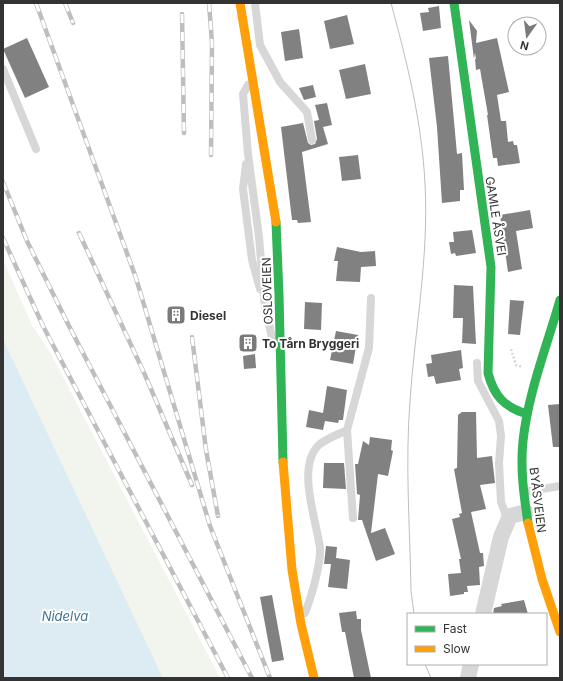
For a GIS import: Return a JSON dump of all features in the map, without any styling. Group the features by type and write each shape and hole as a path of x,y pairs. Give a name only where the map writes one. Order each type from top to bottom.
{"street":[{"name":"OSLOVEIEN","path":"240,3 277,237 282,350 281,413 283,475 287,525 300,627 314,678"},
{"name":"GAMLE ÅSVEI","path":"454,3 491,267 488,373 491,388 498,398 511,410 527,414"},
{"name":"BYÅSVEIEN","path":"560,300 527,414 522,451 523,492 532,546 560,632"},
{"path":"483,613 501,537 510,516 526,512"},
{"path":"468,678 472,665"}],"lane":[{"path":"255,3 260,45 280,82 307,112 312,140"},
{"path":"3,69 36,149"},
{"path":"252,82 245,88 243,94 248,154 259,237 265,308 272,338 282,350"},
{"path":"352,518 347,430 369,348 371,298"},
{"path":"477,363 478,381 499,421 502,436 499,463 501,502 508,522"},
{"path":"300,627 313,594 320,549 309,500 309,462 319,445 347,430"},
{"path":"523,492 560,486"}],"path":[{"path":"511,349 516,365 523,368"}],"shaded area":[{"path":"3,260 32,325 51,354 220,678 163,678 3,339"}],"water":[{"name":"Nidelva","path":"3,339 163,678 3,678"}],"building":[{"path":"439,6 441,28 423,31 420,13 429,12 428,8"},
{"path":"347,15 354,44 330,49 324,21"},
{"path":"469,20 477,31 476,43 497,38 509,92 497,95 501,121 506,121 508,142 513,141 514,145 517,145 520,163 498,166 497,158 493,158 488,115 480,69 476,70 476,59 475,53 474,59"},
{"path":"299,29 303,58 285,61 281,32"},
{"path":"27,38 49,87 25,98 3,49"},
{"path":"448,56 457,154 462,153 464,190 460,190 460,201 442,203 437,127 429,58"},
{"path":"365,64 371,94 346,99 339,70"},
{"path":"313,85 316,97 304,100 299,88"},
{"path":"327,103 332,125 323,127 328,144 302,152 311,222 298,223 297,220 292,220 281,127 303,123 308,143 311,145 315,144 317,139 314,121 319,120 315,105"},
{"path":"358,155 361,179 342,181 339,157"},
{"path":"530,210 533,228 516,231 522,269 508,272 500,215"},
{"path":"472,230 476,253 456,256 455,253 451,254 449,242 454,242 453,232"},
{"path":"337,247 361,252 375,251 376,266 361,267 360,282 336,281 338,261 334,261"},
{"path":"454,285 473,286 476,344 462,343 463,318 453,318"},
{"path":"510,300 524,301 520,335 508,334"},
{"path":"305,302 322,303 321,330 304,329"},
{"name":"Diesel","path":"181,307 183,319 171,322 169,310"},
{"path":"336,331 358,335 353,364 330,360"},
{"path":"461,350 463,368 459,369 461,380 436,384 434,376 428,377 426,364 432,363 431,355"},
{"path":"255,354 256,368 244,369 243,356"},
{"path":"327,386 347,390 343,420 339,420 338,423 325,421 323,430 306,427 309,410 323,413"},
{"path":"560,404 560,447 553,447 548,405"},
{"path":"462,412 476,412 477,458 492,456 495,483 480,485 486,509 471,512 480,553 483,553 484,566 479,567 480,585 467,586 468,592 450,596 448,574 461,573 459,559 461,559 452,519 460,517 459,514 462,513 454,469 457,468 458,415"},
{"path":"370,437 392,440 391,450 393,451 388,476 378,474 371,533 385,528 395,554 376,561 362,520 358,520 360,495 357,494 355,464 358,464 363,441 369,445"},
{"path":"324,463 344,463 346,489 323,488"},
{"path":"326,546 337,547 336,558 350,560 347,589 328,587 331,564 324,564"},
{"path":"272,595 284,660 272,662 260,597"},
{"path":"524,600 528,613 493,613 494,608 502,606 501,604"},
{"path":"356,611 357,619 361,619 361,630 371,678 354,678 345,632 342,632 339,613"}],"tram line":[{"path":"391,3 413,92 421,138 425,184 425,238 412,374 408,448 411,591 414,613"},
{"path":"425,665 431,678"}],"railway":[{"path":"36,3 136,278 210,526 270,678"},
{"path":"65,3 73,23"},
{"path":"209,3 212,43 211,155"},
{"path":"182,14 184,133"},
{"path":"3,182 27,241 69,326 252,678"},
{"path":"79,233 145,375 192,485"},
{"path":"3,238 43,326 228,678"},
{"path":"192,337 206,450 218,516"}],"traffic: fast":[{"path":"454,3 491,267 488,373 493,388 501,400 512,408 527,414"},
{"path":"276,222 283,462"},
{"path":"528,523 522,472 522,451 525,423 533,387 560,300"}],"traffic: slow":[{"path":"240,3 276,222"},
{"path":"283,462 292,570 301,624 314,678"},
{"path":"528,523 542,579 560,632"}],"place":[{"name":"Diesel","path":"176,315"},
{"name":"To Tårn Bryggeri","path":"248,343"}]}
